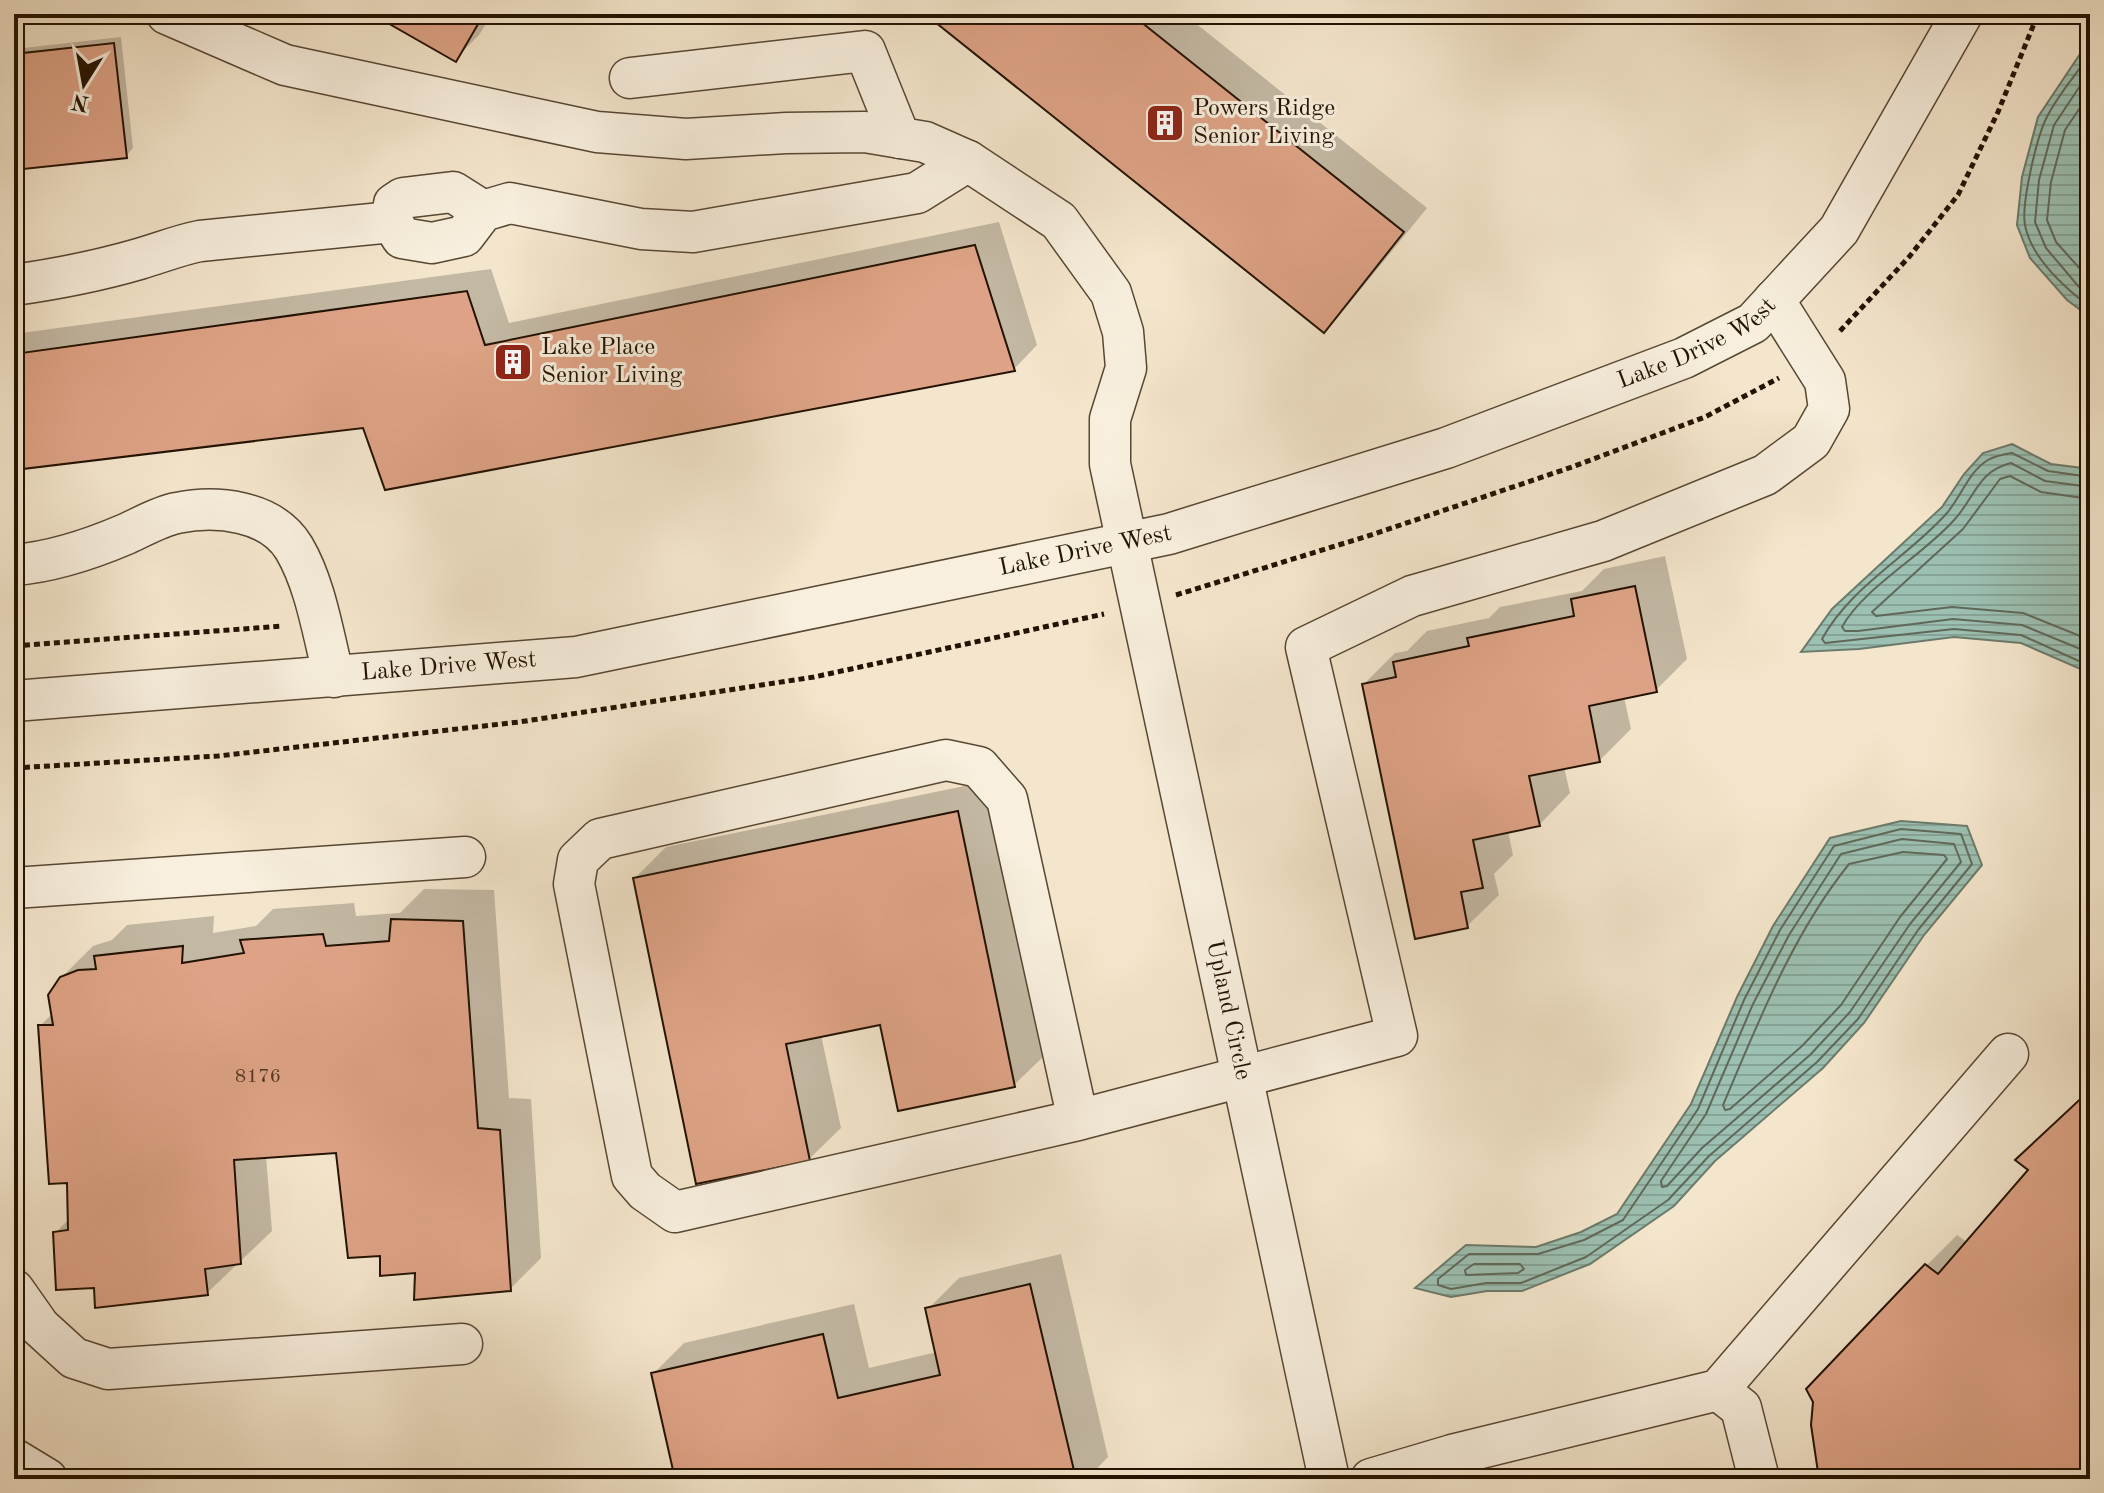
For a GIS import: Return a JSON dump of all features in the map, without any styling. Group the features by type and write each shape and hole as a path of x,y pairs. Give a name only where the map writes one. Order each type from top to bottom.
{"street":[{"name":"Upland Circle","path":"167,14 285,65 597,132 686,139 865,132 925,142 968,161 1059,221 1111,293 1123,332 1126,368 1110,419 1110,464 1329,1479"},
{"name":"Lake Drive West","path":"14,701 576,657 1169,534 1446,448 1684,358 1753,323 1839,230 1962,14"},
{"path":"630,78 865,51 900,138"},
{"path":"14,285 140,259 200,241 392,222 402,238 432,243 464,236 483,211 510,203 641,229 693,232 917,193 968,161"},
{"path":"1078,1120 1007,799 979,767 946,760 600,839 578,860 574,884 632,1176 645,1191 675,1212 1078,1120 1397,1036 1306,647 1412,596 1603,541 1765,475 1811,441 1829,409 1825,381 1774,300"},
{"path":"14,565 40,563 114,539 176,513 229,509 271,525 292,545 306,576 334,677"},
{"path":"14,888 465,857"},
{"path":"1371,1479 1452,1455 1718,1390 2008,1054"},
{"path":"14,1290 40,1327 74,1358 108,1369 462,1344"},
{"path":"1718,1390 1741,1408 1759,1479"},
{"path":"14,1459 47,1479"}],"path":[{"path":"14,646 319,623"}],"water":[{"path":"2090,39 2090,317 2067,300 2030,258 2017,225 2022,177 2038,117"},
{"path":"2012,444 2051,464 2090,469 2090,677 2083,670 2021,643 1954,637 1859,649 1801,652 1832,609 1942,507 1964,474 1983,453"},
{"path":"1901,821 1967,826 1982,865 1924,935 1864,1023 1823,1068 1715,1161 1674,1206 1590,1264 1522,1291 1487,1291 1451,1297 1415,1288 1466,1245 1536,1247 1581,1232 1617,1214 1691,1104 1737,997 1773,926 1830,838"}],"building":[{"path":"372,14 484,14 456,62"},
{"name":"Powers Ridge Senior Living","path":"925,14 1131,14 1404,232 1324,333"},
{"path":"114,43 127,158 14,170 14,54"},
{"name":"Lake Place Senior Living","path":"975,245 1015,371 385,490 363,428 14,470 14,354 467,291 485,345"},
{"path":"1635,586 1657,692 1589,706 1600,762 1529,776 1540,826 1473,840 1483,888 1461,892 1468,928 1415,939 1362,684 1396,677 1393,662 1469,646 1467,638 1574,616 1571,599"},
{"path":"958,811 1015,1087 898,1111 880,1025 786,1044 810,1161 696,1184 633,878"},
{"path":"391,919 463,921 478,1128 500,1130 511,1291 414,1300 415,1273 380,1276 380,1256 348,1258 336,1153 234,1160 241,1264 205,1269 208,1295 95,1308 94,1288 56,1290 53,1232 68,1230 67,1183 49,1184 38,1025 53,1025 48,995 60,977 78,970 96,969 94,956 183,946 182,963 244,953 240,940 323,934 326,946 389,941"},
{"path":"2090,1090 2090,1479 1819,1479 1811,1425 1813,1402 1806,1389 1925,1264 1938,1274 2028,1170 2015,1160"},
{"path":"1030,1284 1076,1479 675,1479 651,1373 823,1334 838,1398 940,1375 925,1308"}],"place":[{"name":"Powers Ridge Senior Living","path":"1165,123"},
{"name":"Lake Place Senior Living","path":"513,362"}]}
